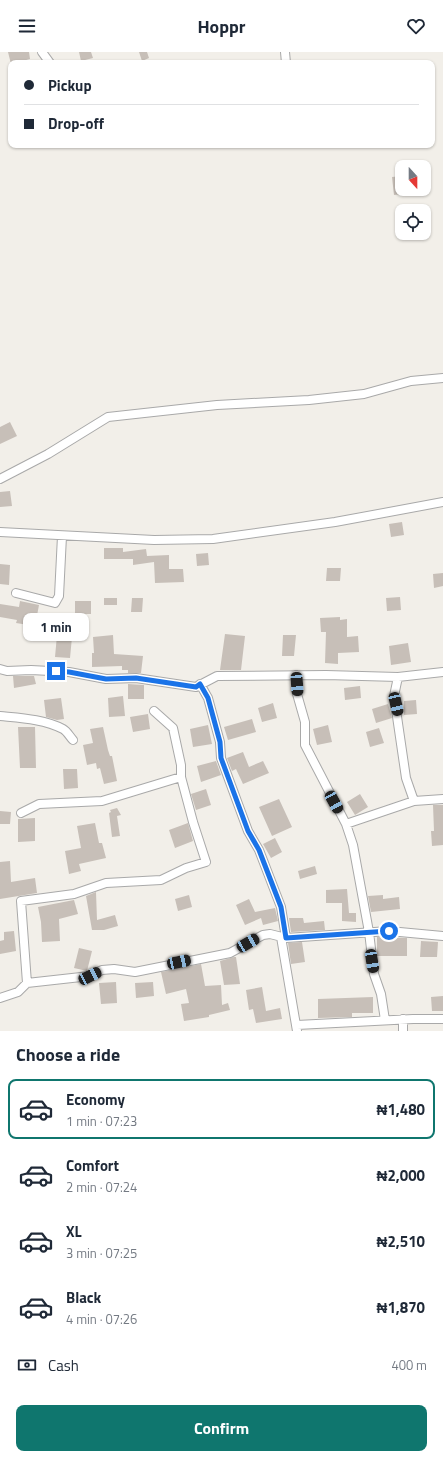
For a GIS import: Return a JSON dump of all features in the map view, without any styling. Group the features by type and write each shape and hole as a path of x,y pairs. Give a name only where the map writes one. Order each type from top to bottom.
{"street":[{"path":"0,479 48,454 108,417 217,405 309,400 364,394 411,381 443,378"},
{"path":"0,532 154,540 213,539 335,522 443,502"},
{"path":"16,593 55,603 59,596 62,536"},
{"path":"0,669 7,671 31,670 69,672 106,679 136,678 196,687 217,676 296,675 398,677 443,672"},
{"path":"296,675 298,694 305,722 305,745 346,824 353,845 369,932 374,974 381,994 385,1020"},
{"path":"398,677 394,696 398,713 400,744 406,778 414,801"},
{"path":"200,684 208,698 220,742 221,758 248,831 259,850 281,907 297,1028 403,1019 443,1020"},
{"path":"27,983 21,902 74,894 106,883 160,880 186,868 206,862 181,777 181,766 173,728 154,712"},
{"path":"0,716 27,718 64,729 74,740"},
{"path":"21,813 39,804 102,801 181,777"},
{"path":"346,824 414,801 443,799"},
{"path":"0,998 18,992 27,983 90,976 102,970 114,969 135,972 230,953 263,935 270,934 284,937 389,931 443,936"},
{"path":"403,1019 403,1031"}],"building":[{"path":"8,52 29,52 30,59 10,60"},
{"path":"79,52 91,52 93,58 81,60"},
{"path":"139,52 147,52 149,58 142,60"},
{"path":"392,177 395,177 395,195 394,195"},
{"path":"10,422 17,436 0,444 0,427"},
{"path":"10,491 12,506 0,507 0,492"},
{"path":"402,522 404,535 391,537 389,524"},
{"path":"104,548 123,548 123,552 146,549 147,556 169,555 169,569 183,569 184,582 155,583 154,562 133,565 133,559 104,559"},
{"path":"208,553 209,565 197,566 196,554"},
{"path":"0,564 10,565 9,585 0,584"},
{"path":"327,568 341,568 340,581 326,581"},
{"path":"443,573 443,586 434,588 433,574"},
{"path":"400,597 401,610 387,611 386,598"},
{"path":"104,598 117,598 117,605 104,605"},
{"path":"132,598 143,598 142,612 131,612"},
{"path":"20,601 39,605 35,626 16,623 17,620 0,617 0,604 19,607"},
{"path":"75,601 91,601 91,614 75,614"},
{"path":"340,617 340,620 347,619 347,637 358,636 359,652 338,653 338,664 325,663 326,632 321,632 320,618"},
{"path":"225,634 245,636 241,670 220,670"},
{"path":"57,635 72,637 70,658 55,657"},
{"path":"113,635 114,654 143,656 141,673 128,673 128,670 122,670 122,666 92,667 92,653 94,653 93,637"},
{"path":"283,635 296,635 294,656 282,656"},
{"path":"408,643 411,662 391,665 389,646"},
{"path":"13,676 34,676 36,684 14,688"},
{"path":"128,684 144,685 144,699 128,699"},
{"path":"360,686 361,698 345,700 344,688"},
{"path":"123,696 125,716 109,717 108,698"},
{"path":"61,698 64,719 57,720 46,717 44,700"},
{"path":"416,700 417,714 404,715 404,701"},
{"path":"273,703 277,718 262,722 258,708"},
{"path":"388,704 392,718 376,723 372,709"},
{"path":"148,714 150,729 133,732 130,717"},
{"path":"252,719 256,732 228,740 224,727"},
{"path":"208,725 212,744 193,747 190,729"},
{"path":"328,725 332,742 317,745 313,729"},
{"path":"18,727 35,727 36,768 20,768"},
{"path":"103,727 108,750 110,756 112,756 117,781 104,784 100,768 97,769 96,763 87,765 83,745 93,743 90,729"},
{"path":"379,728 384,743 370,747 366,732"},
{"path":"243,752 249,767 263,761 269,773 243,784 236,769 232,771 227,758"},
{"path":"216,761 221,775 201,782 197,766"},
{"path":"63,769 77,769 78,788 64,789"},
{"path":"206,789 211,805 196,810 191,794"},
{"path":"360,794 368,807 355,815 347,802"},
{"path":"279,799 292,827 272,836 259,807"},
{"path":"433,805 443,805 443,845 432,846 431,831 434,831"},
{"path":"117,808 121,815 117,816 120,836 112,837 109,813 111,812 110,810"},
{"path":"0,811 11,812 10,824 0,824"},
{"path":"35,818 35,841 18,842 18,819"},
{"path":"95,823 99,843 102,843 106,858 79,864 81,871 69,874 65,851 81,848 77,826"},
{"path":"188,823 193,841 175,848 169,830"},
{"path":"275,838 282,852 271,858 263,844"},
{"path":"10,861 11,882 35,878 37,893 0,899 0,862"},
{"path":"315,866 317,874 300,879 298,871"},
{"path":"347,889 349,913 356,913 356,922 342,921 342,903 326,903 326,890"},
{"path":"96,892 97,920 115,915 118,926 104,930 92,930 86,896"},
{"path":"189,895 192,907 178,911 175,899"},
{"path":"383,895 383,899 399,897 400,909 371,912 368,896"},
{"path":"249,899 255,912 275,908 278,921 263,925 261,918 245,925 236,905"},
{"path":"74,900 78,914 59,919 60,941 42,942 41,922 38,907"},
{"path":"289,918 303,918 304,923 324,921 325,930 291,932"},
{"path":"14,931 16,951 0,954 0,941 4,940 4,932"},
{"path":"377,937 407,938 407,956 377,956"},
{"path":"421,941 438,942 437,957 420,957"},
{"path":"302,942 305,962 291,964 288,943"},
{"path":"79,948 92,951 87,971 74,968"},
{"path":"236,957 240,984 224,985 220,961"},
{"path":"201,964 205,986 221,985 222,1005 228,1003 230,1010 209,1015 209,1017 184,1021 181,1004 189,1003 186,989 166,994 161,972"},
{"path":"116,982 117,1003 101,1004 99,983"},
{"path":"153,982 154,996 136,998 135,983"},
{"path":"262,987 266,1011 280,1008 282,1019 256,1023 253,1009 249,1010 246,990"},
{"path":"443,996 443,1011 432,1011 431,997"},
{"path":"373,997 373,1013 352,1013 352,1017 318,1018 318,999"}],"route":[{"path":"56,671 106,679 136,678 196,687 200,684 208,698 220,742 221,758 248,831 259,850 281,907 286,938 389,931"}]}
